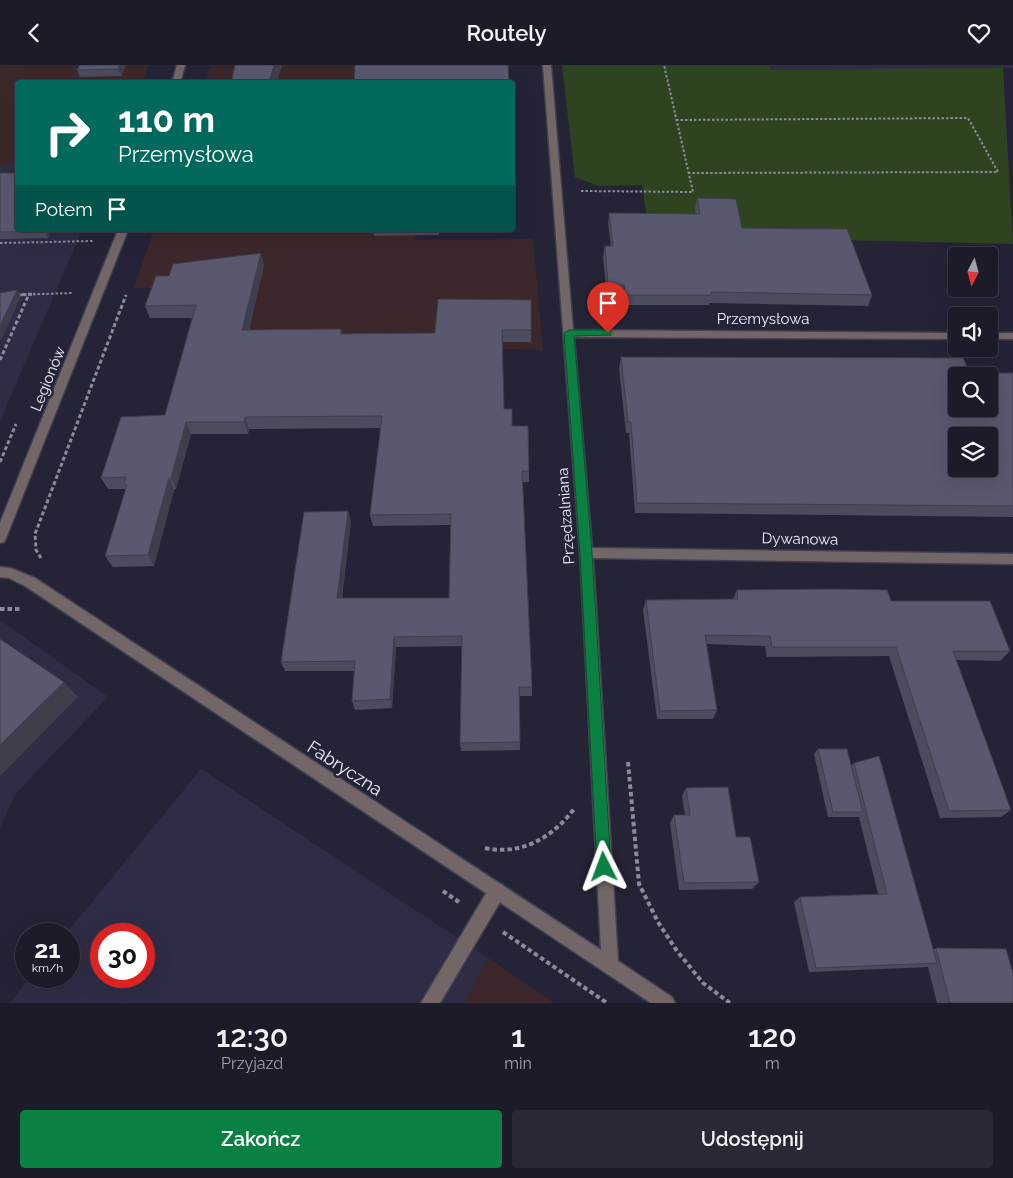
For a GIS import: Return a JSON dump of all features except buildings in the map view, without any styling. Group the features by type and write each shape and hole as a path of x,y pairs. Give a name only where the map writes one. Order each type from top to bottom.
{"street":[{"path":"177,80 181,65"},
{"name":"Przędzalniana","path":"547,65 586,553 610,965"},
{"name":"Legionów","path":"0,538 122,232"},
{"name":"Przemysłowa","path":"569,333 948,336"},
{"path":"998,336 1013,336"},
{"name":"Dywanowa","path":"586,553 1013,559"},
{"name":"Fabryczna","path":"0,572 10,573 30,582 666,1003"},
{"path":"430,1003 497,891"}],"path":[{"path":"558,191 693,192 664,65"},
{"path":"676,120 968,118 998,172 688,173"},
{"path":"0,243 94,241"},
{"path":"10,296 72,293"},
{"path":"44,563 36,549 35,534 127,293"},
{"path":"0,359 29,294"},
{"path":"627,755 639,883 658,922 676,951 703,983 730,1003"},
{"path":"479,844 487,849 508,850 529,846 546,836 573,811 575,805"}],"shaded area":[{"path":"0,65 149,65 143,80 15,80 15,166 0,166"},
{"path":"211,65 430,65 429,80 206,80"},
{"path":"769,65 1013,65 1013,68 771,70"},
{"path":"0,166 15,166 15,232 81,232 0,421"},
{"path":"153,232 416,232 415,240 533,239 543,350 405,346 398,413 201,318 160,288 134,288"},
{"path":"0,620 108,697 16,793 0,828"},
{"path":"201,769 488,958 464,1003 10,1003 22,988 80,988 80,923 75,923"},
{"path":"488,958 554,1003 464,1003"}],"green space":[{"path":"562,65 769,65 771,70 1003,68 1013,244 843,240 647,218 642,185 598,186 575,177"}],"route":[{"path":"604,867 586,553 569,333 608,333"}]}
